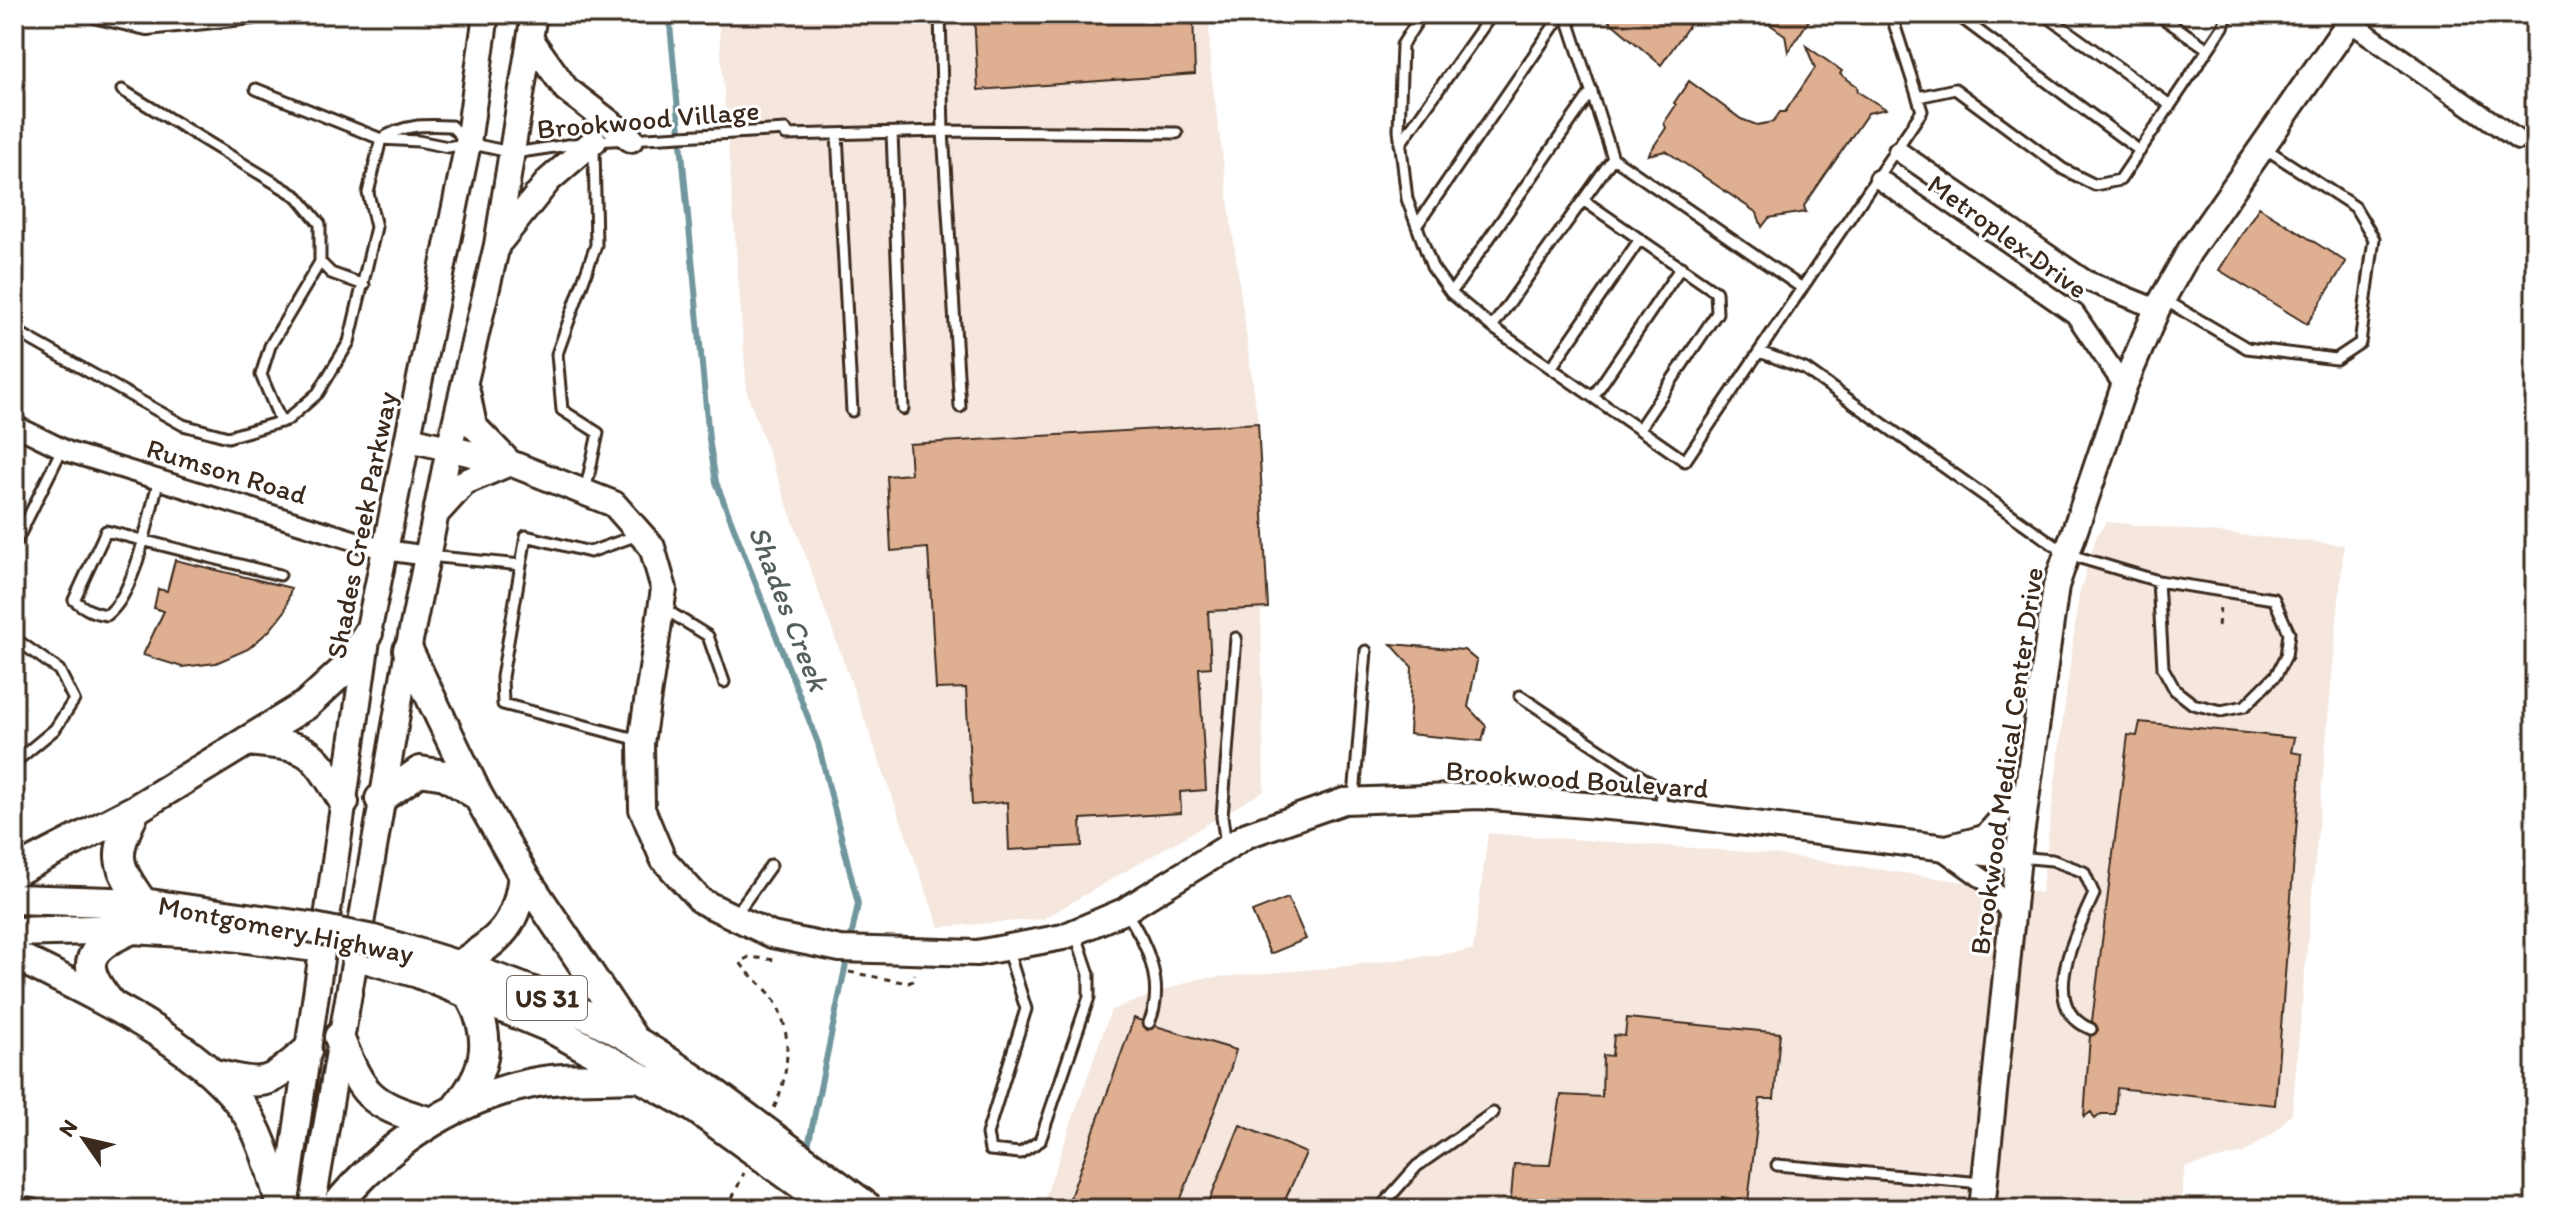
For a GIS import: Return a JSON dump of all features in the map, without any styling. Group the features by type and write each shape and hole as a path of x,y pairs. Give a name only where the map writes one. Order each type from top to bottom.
{"main road":[{"path":"14,872 136,809 306,705 344,670 368,633"},
{"path":"408,650 478,796 523,875 634,1040"},
{"path":"247,741 287,745 315,755 344,802"},
{"path":"380,799 420,771 445,775 478,796"},
{"path":"136,809 120,843 121,872 143,903"},
{"path":"460,965 502,937 520,899 523,875"},
{"name":"Montgomery Highway","path":"14,899 143,903 308,937 418,973 549,1027 636,1077 699,1097 870,1209"},
{"path":"111,1004 93,982 91,962 102,944 132,929"},
{"name":"Montgomery Highway","path":"132,929 308,937"},
{"name":"US 31","path":"14,932 132,929"},
{"path":"14,955 111,1004 215,1074 248,1115 283,1209"},
{"name":"Montgomery Highway","path":"364,955 460,965 535,991 634,1040 835,1209"},
{"path":"458,1105 476,1079 486,1045 481,1016 469,995"},
{"path":"339,1037 358,1084 387,1109 428,1121"},
{"path":"215,1074 252,1083 272,1080 307,1051"},
{"path":"334,1209 428,1121 458,1105 533,1083 636,1077"}],"street":[{"path":"98,14 147,25 252,14"},
{"name":"Shades Creek Parkway","path":"283,1209 368,633 468,143 486,14"},
{"path":"312,1209 339,1037 364,955 380,799 449,449 497,245 534,14"},
{"path":"2353,18 2518,140"},
{"name":"Brookwood Medical Center Drive","path":"1982,1209 2018,857 2056,586 2124,386 2160,304 2189,252 2353,18"},
{"path":"531,40 566,89 631,139"},
{"path":"497,245 549,180 594,141"},
{"name":"Metroplex Drive","path":"1898,151 2085,280 2160,304"},
{"name":"Metroplex Drive","path":"1879,179 2075,314 2124,386"},
{"path":"437,513 465,482 510,463 474,426 465,381"},
{"name":"Rumson Road","path":"14,425 62,449 385,550 428,556"},
{"name":"Brookwood Boulevard","path":"410,439 510,463 614,504 652,547 664,589 642,741 642,809 663,859 701,901 772,935 847,950 977,953 1007,948 1075,932 1124,911 1247,835 1354,801 1480,796 1662,812 2018,857"},
{"name":"Brookwood Boulevard","path":"1939,847 1984,835 2028,785"},
{"name":"Brookwood Boulevard","path":"1939,847 1986,881 2012,916"},
{"path":"14,1207 32,1209"}],"lane":[{"path":"940,14 943,131 960,407"},
{"path":"1422,14 1402,45 1400,144 1407,199 1432,267 1451,293 1492,327 1685,461 1898,151 1922,111 1891,14"},
{"path":"1400,144 1492,14"},
{"path":"1417,225 1564,14"},
{"path":"1564,14 1613,158 1802,288"},
{"path":"1956,14 2140,151"},
{"path":"2044,14 2170,105"},
{"path":"2157,14 2208,49"},
{"path":"1918,97 1955,89 2063,169 2095,185 2120,180 2228,14"},
{"path":"256,89 381,139 418,141 448,147 468,143 514,153"},
{"path":"122,90 298,197 320,224 320,262 270,346 261,375 281,422"},
{"path":"1451,293 1592,91"},
{"path":"14,330 183,425 228,437 281,422 318,393 349,342 376,227 368,193 381,139 399,127 451,126 468,143"},
{"name":"Brookwood Village","path":"514,153 594,141 747,132 1177,133"},
{"path":"892,133 903,409"},
{"path":"837,134 852,411"},
{"path":"585,492 598,433 562,410 557,354 596,245 594,141"},
{"path":"2160,304 2247,348 2336,359 2360,343 2374,239 2365,219 2355,207 2263,146"},
{"path":"1492,327 1613,158"},
{"path":"1583,200 1716,292 1717,313 1639,429"},
{"path":"1551,368 1640,239"},
{"path":"320,262 331,273 364,285"},
{"path":"1593,397 1681,267"},
{"path":"1760,352 1805,369 2067,554 2158,581 2274,599 2289,633 2286,656 2276,675 2245,706 2221,711 2193,704 2175,690 2163,668 2158,581"},
{"path":"14,546 62,449"},
{"path":"159,479 143,538 118,607 107,615 94,613 74,600 106,531 143,538 280,575"},
{"path":"641,534 590,552 526,536 502,677 503,704 642,741"},
{"path":"428,556 521,565"},
{"path":"663,608 708,636 724,682"},
{"path":"1226,847 1222,817 1236,638"},
{"path":"14,763 55,729 74,700 59,670 15,640"},
{"path":"1354,801 1366,651"},
{"path":"1520,696 1661,790 1662,812"},
{"path":"2018,857 2052,860 2084,872 2094,894 2078,931 2060,989 2066,1009 2080,1024 2091,1029"},
{"path":"735,917 771,865"},
{"path":"1124,911 1138,930 1150,957 1155,986 1149,1023"},
{"path":"1007,948 1026,1009 987,1134 990,1150 1020,1153 1040,1141 1089,997 1089,974 1075,932"},
{"path":"1381,1207 1417,1166 1493,1113"},
{"path":"1777,1165 1985,1183"},
{"path":"1381,1207 1397,1209"}],"path":[{"path":"2218,626 2221,589"},
{"path":"773,1110 785,1081 783,1023 772,996 740,961 753,957 781,961"},
{"path":"905,982 912,982 914,977"},
{"path":"727,1209 749,1162"}],"shaded area":[{"path":"718,14 1209,14 1210,63 1258,423 1264,791 1043,919 939,927 747,393"},
{"path":"2106,522 2344,545 2292,1113 2275,1132 2244,1153 2185,1167 2180,1209 1041,1209 1111,1010 1196,979 1339,967 1473,950 1488,833 1773,854 2041,893 2079,594 2097,535"}],"building":[{"path":"974,14 1193,14 1195,74 978,90"},
{"path":"1601,14 1697,14 1661,65"},
{"path":"1755,14 1813,14 1788,52 1785,35"},
{"path":"1806,46 1842,71 1840,74 1857,86 1858,92 1886,109 1868,113 1804,206 1806,212 1769,218 1762,227 1757,213 1666,151 1648,155 1666,128 1664,123 1689,81 1741,119 1757,125 1773,122 1780,112 1785,112 1815,68"},
{"path":"2259,207 2346,262 2307,324 2219,270"},
{"path":"1258,423 1268,608 1208,611 1211,667 1199,668 1206,790 1180,792 1181,813 1081,819 1082,846 1009,850 1007,802 972,805 966,688 936,689 928,548 891,551 887,476 911,474 909,444"},
{"path":"175,560 291,588 285,611 270,630 248,649 216,663 182,667 143,655 164,611 154,608 158,589 167,591"},
{"path":"1391,644 1464,650 1477,661 1468,707 1486,726 1482,741 1409,734 1412,667"},
{"path":"2140,722 2294,738 2291,752 2302,754 2275,1105 2117,1088 2115,1114 2101,1114 2095,1119 2091,1112 2084,1117 2090,1036 2098,1030 2092,1021 2128,735 2137,736"},
{"path":"1288,898 1306,939 1270,954 1252,912"},
{"path":"1134,1018 1142,1021 1147,1030 1156,1026 1236,1050 1231,1067 1177,1209 1066,1209"},
{"path":"1627,1018 1780,1033 1774,1099 1760,1099 1748,1202 1722,1197 1721,1209 1510,1209 1514,1164 1550,1165 1561,1095 1602,1097 1603,1055 1612,1056 1614,1035 1625,1036"},
{"path":"1240,1125 1306,1153 1281,1209 1206,1209"}],"waterway":[{"name":"Shades Creek","path":"669,14 709,439 716,482 818,743 858,904 850,943"},
{"name":"Shades Creek","path":"807,1151 848,954"},
{"name":"Shades Creek","path":"791,1209 796,1192"}]}
